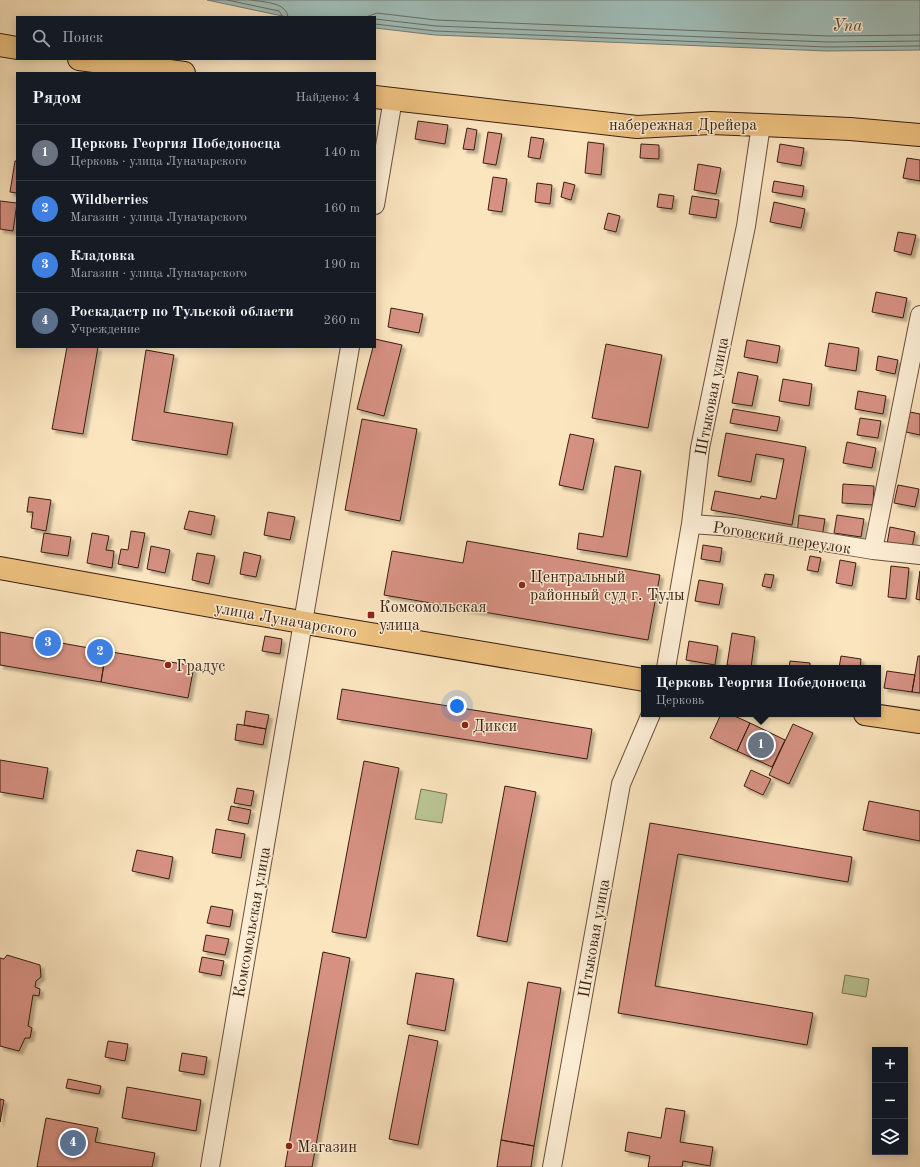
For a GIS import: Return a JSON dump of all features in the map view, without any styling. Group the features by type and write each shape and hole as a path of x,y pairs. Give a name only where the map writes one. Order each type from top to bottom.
{"main road":[{"path":"0,45 16,48"},
{"path":"86,60 176,72"},
{"name":"набережная Дрейера","path":"384,98 637,127 711,124 761,125 850,129 920,135"},
{"name":"улица Луначарского","path":"0,568 303,622 641,679"},
{"path":"881,716 920,722"}],"street":[{"path":"376,193 384,98"},
{"name":"Штыковая улица","path":"667,665 691,524 700,448 746,226 761,125"},
{"name":"Роговский переулок","path":"873,550 920,315"},
{"name":"Комсомольская улица","path":"210,1167 350,348"},
{"name":"Роговский переулок","path":"691,524 734,527 873,550 920,555"},
{"name":"Штыковая улица","path":"552,1167 621,784 650,717"}],"green space":[{"path":"421,789 447,794 442,823 415,819"},
{"path":"845,975 869,979 866,997 842,993"}],"water":[{"name":"Упа","path":"207,0 920,0 920,50 827,51 435,35 376,28 376,16 282,16"}],"building":[{"path":"418,121 448,125 445,144 415,139"},
{"path":"467,128 477,130 474,150 463,149"},
{"path":"488,132 502,134 496,165 483,163"},
{"path":"531,137 544,139 540,159 528,157"},
{"path":"588,142 604,144 601,175 585,173"},
{"path":"641,144 659,145 659,159 640,158"},
{"path":"780,144 804,148 801,166 777,162"},
{"path":"907,158 920,160 920,181 903,178"},
{"path":"15,161 16,161 16,193 10,192"},
{"path":"698,164 721,168 716,194 694,190"},
{"path":"493,177 507,179 502,212 488,210"},
{"path":"774,181 804,186 802,197 772,192"},
{"path":"564,182 575,185 571,200 561,197"},
{"path":"537,183 552,185 550,204 535,202"},
{"path":"659,194 674,196 672,209 657,207"},
{"path":"692,196 719,200 716,218 689,214"},
{"path":"0,201 16,203 13,231 0,229"},
{"path":"774,202 805,209 801,228 770,222"},
{"path":"608,213 620,216 616,232 604,229"},
{"path":"898,232 916,235 911,255 894,251"},
{"path":"876,292 907,298 903,318 872,312"},
{"path":"391,308 423,314 419,333 388,327"},
{"path":"376,339 402,345 384,416 357,409 373,348 376,348"},
{"path":"747,340 780,346 777,363 744,357"},
{"path":"829,343 859,348 856,371 825,366"},
{"path":"606,344 662,355 648,428 592,418"},
{"path":"67,348 98,348 83,434 52,429"},
{"path":"146,350 174,355 164,412 233,423 227,455 132,440"},
{"path":"878,356 898,360 895,374 876,370"},
{"path":"738,372 758,376 752,406 732,403"},
{"path":"783,379 812,384 809,406 779,401"},
{"path":"858,391 886,396 883,414 855,409"},
{"path":"733,409 780,417 777,431 730,423"},
{"path":"910,412 920,414 920,435 906,432"},
{"path":"860,418 881,421 878,438 857,435"},
{"path":"362,419 417,429 400,521 345,510"},
{"path":"726,433 806,447 792,525 711,510 715,491 760,499 761,496 776,499 784,459 756,454 751,482 718,476"},
{"path":"570,434 594,439 583,490 559,485"},
{"path":"847,442 876,448 872,468 843,463"},
{"path":"615,466 641,471 627,557 577,549 579,533 603,537"},
{"path":"843,484 874,486 873,505 842,503"},
{"path":"898,485 919,489 915,507 894,503"},
{"path":"29,497 51,500 46,531 31,528 33,512 27,512"},
{"path":"189,511 215,516 211,535 184,529"},
{"path":"268,512 295,517 290,540 264,535"},
{"path":"799,515 825,519 822,537 797,533"},
{"path":"837,515 864,519 861,537 834,533"},
{"path":"890,527 915,532 912,548 887,544"},
{"path":"131,531 145,533 138,568 118,564 121,549 128,550"},
{"path":"44,533 71,537 68,556 41,552"},
{"path":"92,533 109,536 106,550 114,551 112,568 87,563"},
{"name":"Центральный районный суд г. Тулы","path":"467,541 660,575 648,640 384,595 392,551 463,563"},
{"path":"703,545 722,548 720,562 701,559"},
{"path":"151,546 170,550 165,573 147,569"},
{"path":"244,552 261,556 256,577 240,574"},
{"path":"197,553 215,556 209,584 192,580"},
{"path":"810,556 821,558 818,572 807,570"},
{"path":"840,560 856,563 852,586 836,583"},
{"path":"891,566 909,568 906,599 888,597"},
{"path":"920,571 920,600 916,599"},
{"path":"765,574 774,575 771,588 762,586"},
{"path":"699,580 723,584 719,605 695,601"},
{"path":"0,632 106,651 101,682 0,665"},
{"path":"732,633 755,637 751,665 727,665"},
{"path":"265,636 282,639 280,654 262,651"},
{"path":"689,641 718,646 715,665 686,660"},
{"path":"106,651 194,666 188,698 101,682"},
{"path":"841,656 861,659 860,665 840,665"},
{"path":"918,656 920,656 920,693 912,692"},
{"path":"790,661 810,663 810,665 789,665"},
{"path":"887,671 915,675 912,692 884,688"},
{"path":"342,689 592,729 587,759 337,719"},
{"path":"246,711 269,715 266,729 244,725"},
{"path":"720,717 737,717 750,723 737,751 710,738"},
{"path":"750,723 785,740 772,767 737,751"},
{"path":"237,724 266,729 263,745 235,740"},
{"path":"793,724 813,733 789,784 769,775"},
{"path":"0,760 48,768 43,799 0,792"},
{"path":"364,761 399,768 366,938 332,932"},
{"path":"751,770 771,779 763,795 744,786"},
{"path":"505,786 536,792 507,942 477,936"},
{"path":"237,788 254,791 251,806 234,803"},
{"path":"869,801 920,811 920,841 863,830"},
{"path":"231,806 251,810 248,824 228,820"},
{"path":"650,823 852,857 848,882 678,854 655,986 813,1013 807,1045 618,1013"},
{"path":"216,829 245,834 241,858 212,853"},
{"path":"137,850 173,857 169,879 132,871"},
{"path":"211,906 233,910 230,927 207,923"},
{"path":"206,935 229,939 225,955 203,951"},
{"path":"323,952 350,958 312,1167 285,1167"},
{"path":"7,955 40,965 41,977 36,981 35,987 40,989 39,996 33,995 28,1026 32,1028 30,1038 25,1038 19,1051 0,1046 0,958 4,959"},
{"path":"202,957 224,961 221,976 199,972"},
{"path":"416,973 454,979 445,1031 407,1024"},
{"path":"528,982 561,988 534,1146 501,1140"},
{"path":"409,1035 438,1041 418,1145 389,1139"},
{"path":"108,1041 128,1044 125,1061 105,1057"},
{"path":"182,1053 207,1057 204,1075 179,1071"},
{"path":"68,1079 101,1086 99,1094 66,1088"},
{"path":"127,1087 201,1100 196,1131 122,1118"},
{"path":"0,1099 4,1100 0,1122"},
{"path":"666,1108 685,1111 680,1142 713,1147 710,1166 683,1161 682,1167 648,1167 650,1156 625,1151 628,1132 661,1138"},
{"path":"46,1118 98,1128 95,1142 155,1153 152,1167 37,1167"},
{"path":"501,1140 534,1146 531,1167 497,1167"}],"place":[{"name":"Центральный районный суд г. Тулы","path":"522,585"},
{"name":"Комсомольская улица","path":"371,615"},
{"name":"Кладовка","path":"48,643"},
{"name":"Wildberries","path":"100,652"},
{"name":"Градус","path":"168,665"},
{"name":"Дикси","path":"465,725"},
{"name":"Церковь Георгия Победоносца","path":"761,745"},
{"name":"Роскадастр по Тульской области","path":"73,1143"},
{"name":"Магазин","path":"289,1146"}]}
